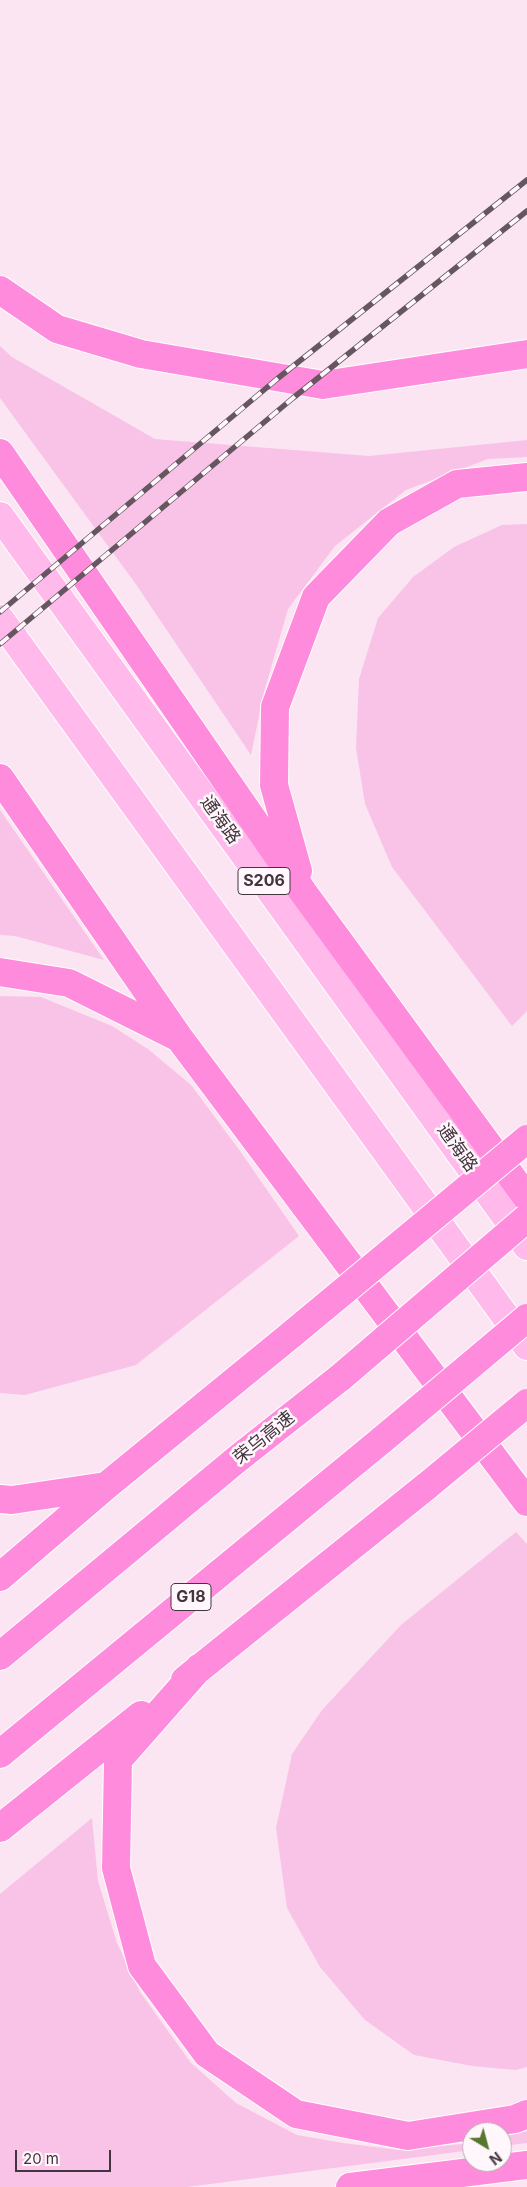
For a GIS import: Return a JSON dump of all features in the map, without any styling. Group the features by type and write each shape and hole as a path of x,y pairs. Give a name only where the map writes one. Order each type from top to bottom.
{"highway":[{"path":"0,290 57,329 141,354 323,384 527,354"},
{"path":"0,453 303,892 527,1198"},
{"path":"303,892 274,785 275,707 316,597 389,522 457,484 527,477"},
{"path":"0,778 180,1039 527,1502"},
{"path":"0,972 69,983 180,1039"},
{"path":"0,1577 106,1486 527,1139"},
{"name":"荣乌高速","path":"0,1656 236,1460 342,1377 527,1218"},
{"name":"G18","path":"0,1754 527,1318"},
{"path":"0,1828 428,1485 527,1403"},
{"path":"0,1499 12,1500 106,1486"},
{"path":"200,1668 118,1760 116,1868 142,1966 207,2054 296,2114 408,2136 515,2119 527,2114"},
{"path":"350,2187 527,2165"}],"main road":[{"name":"通海路","path":"0,516 527,1246"},
{"path":"0,619 527,1346"}],"shaded area":[{"path":"0,346 12,357 155,439 369,456 527,440 527,457 488,459 406,490 335,546 288,609 264,692 251,755 135,583 0,398"},
{"path":"527,524 527,1011 512,1026 392,867 365,804 356,748 359,679 378,618 413,577 454,547 502,525"},
{"path":"0,810 104,960 15,936 0,935"},
{"path":"0,996 41,997 112,1026 148,1049 191,1085 299,1236 136,1365 25,1395 0,1393"},
{"path":"516,1532 527,1544 527,2067 516,2070 472,2066 414,2055 365,2020 320,1967 287,1908 276,1828 292,1754 322,1710 401,1625"},
{"path":"92,1818 98,1881 117,1943 140,1992 191,2063 236,2103 297,2135 399,2150 462,2144 462,2151 187,2187 0,2187 0,1894"},
{"path":"527,2131 527,2143 512,2145 512,2135"}],"railway":[{"path":"0,612 277,379 527,180"},
{"path":"0,644 293,398 527,211"}]}
